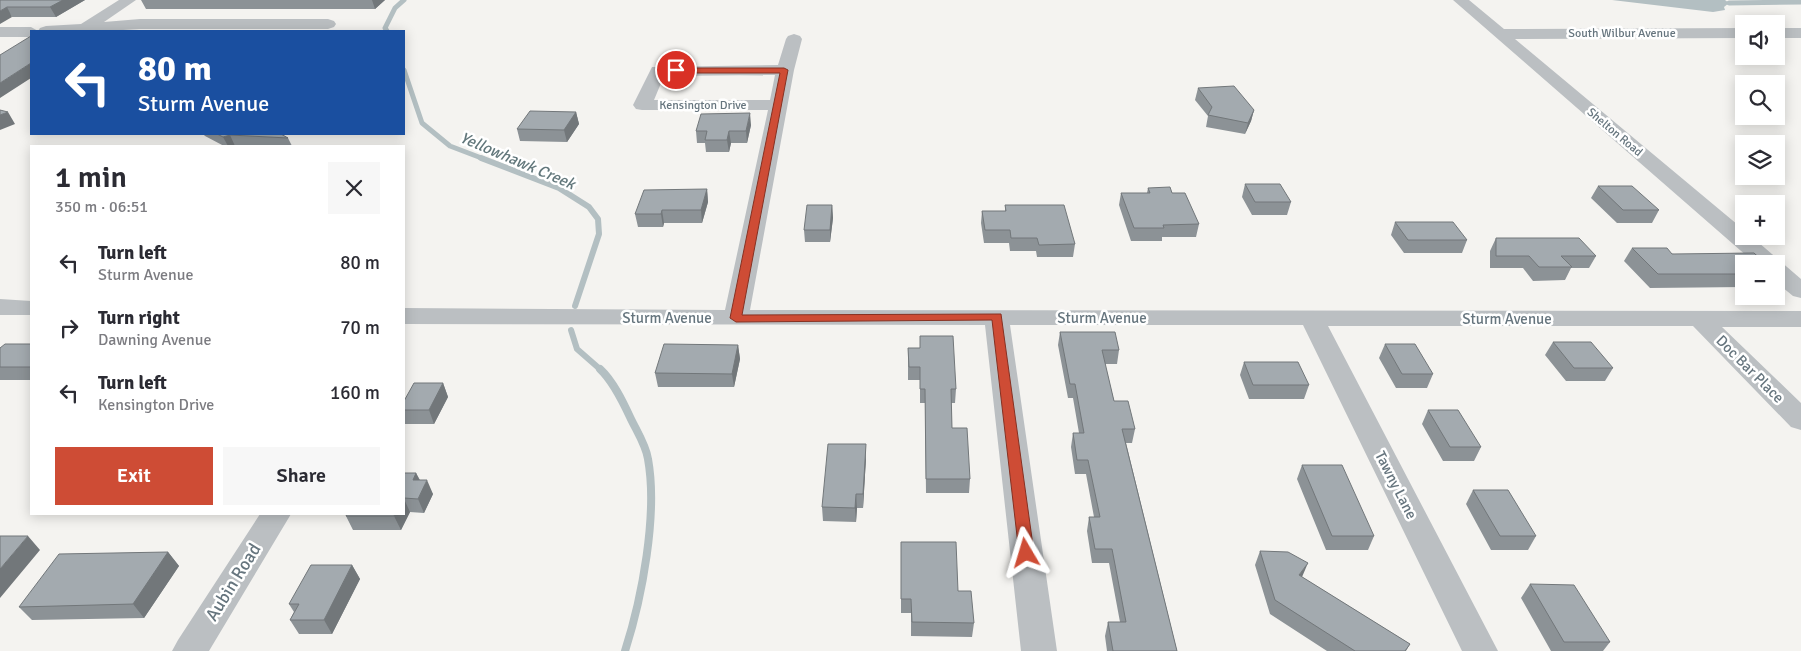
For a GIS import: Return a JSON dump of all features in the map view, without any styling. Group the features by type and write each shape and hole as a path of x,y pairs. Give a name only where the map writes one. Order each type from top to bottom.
{"street":[{"path":"85,28 129,0"},
{"name":"Shelton Road","path":"1460,0 1759,255"},
{"path":"59,30 171,24 328,24"},
{"path":"0,42 7,32 30,32"},
{"name":"South Wilbur Avenue","path":"1500,34 1735,33"},
{"path":"1785,33 1801,33"},
{"path":"736,318 784,70 794,39"},
{"name":"Kensington Drive","path":"778,105 642,105 658,71 784,70"},
{"path":"1785,277 1801,290"},
{"path":"0,307 30,308"},
{"name":"Sturm Avenue","path":"405,316 1801,319"},
{"path":"997,317 1039,651"},
{"name":"Tawny Lane","path":"1312,319 1480,651"},
{"name":"Doc Bar Place","path":"1700,319 1801,420"},
{"name":"Aubin Road","path":"190,651 275,515"}],"shaded area":[{"path":"1612,0 1725,0 1729,3 1724,7 1725,10 1713,12"}],"building":[{"path":"0,0 63,0 50,7 7,7 0,11"},
{"path":"30,37 30,64 0,83 0,55"},
{"path":"1234,86 1254,110 1248,123 1208,115 1212,107 1198,88"},
{"path":"0,110 8,112 0,115"},
{"path":"530,111 576,112 564,130 517,129"},
{"path":"750,113 746,131 729,131 727,140 705,140 707,131 696,131 701,114"},
{"path":"230,135 283,135 288,138"},
{"path":"1245,184 1280,184 1291,202 1255,202"},
{"path":"1598,186 1632,186 1659,210 1623,210"},
{"path":"1170,187 1172,193 1185,193 1199,224 1163,225 1164,228 1134,228 1121,193 1150,193 1148,188"},
{"path":"707,189 701,210 662,210 661,214 635,214 644,190"},
{"path":"807,205 832,205 830,230 804,230"},
{"path":"1005,205 1064,205 1075,244 1039,245 1037,238 1011,238 1010,230 985,230 982,211 1006,211"},
{"path":"1395,222 1453,222 1467,240 1408,240"},
{"path":"1496,238 1579,238 1596,256 1561,256 1572,267 1539,267 1529,256 1496,256"},
{"path":"1632,248 1667,248 1672,254 1754,253 1756,255 1735,255 1735,274 1658,274"},
{"path":"1060,332 1115,332 1119,350 1102,350 1114,401 1128,401 1135,429 1122,429 1177,651 1113,651 1108,622 1126,622 1112,549 1095,549 1089,517 1100,517 1088,460 1077,460 1073,433 1084,433 1075,384 1070,384"},
{"path":"920,336 953,336 956,389 951,389 952,428 967,428 970,479 926,479 925,389 920,389 920,367 909,367 908,348 920,348"},
{"path":"1553,342 1591,342 1613,368 1574,368"},
{"path":"5,344 30,344 30,367 0,367 0,348"},
{"path":"664,344 738,345 732,374 655,373"},
{"path":"1385,344 1415,344 1433,374 1402,374"},
{"path":"1244,362 1298,362 1309,385 1253,385"},
{"path":"414,383 443,383 429,410 405,410 405,399"},
{"path":"1428,410 1458,410 1481,447 1450,447"},
{"path":"828,444 866,444 863,494 856,494 855,508 822,507"},
{"path":"1302,465 1342,465 1374,536 1332,536"},
{"path":"405,473 416,473 413,480 427,480 418,499 405,498"},
{"path":"1473,490 1508,490 1536,536 1500,536"},
{"path":"346,515 394,515 394,516"},
{"path":"0,536 28,536 0,569"},
{"path":"901,542 956,542 958,591 971,591 974,623 912,622 911,599 901,599"},
{"path":"1260,551 1288,552 1308,563 1299,575 1410,644 1405,651 1355,651 1275,600"},
{"path":"168,552 133,604 19,607 59,554"},
{"path":"311,565 352,565 324,620 290,620 299,604 289,604"},
{"path":"1530,584 1574,585 1610,642 1564,642"}],"waterway":[{"name":"Yellowhawk Creek","path":"386,30 385,28 395,8 404,0"},
{"path":"1729,3 1801,2"},
{"name":"Yellowhawk Creek","path":"405,73 422,123 450,146 484,159"},
{"name":"Yellowhawk Creek","path":"481,158 559,188 589,207 598,219 599,234 575,306"},
{"name":"Yellowhawk Creek","path":"571,330 577,349 601,370"},
{"name":"Yellowhawk Creek","path":"601,370 617,392 643,443 647,454 651,481 650,530 647,556 637,606 625,651"}],"route":[{"path":"676,70 784,70 736,318 997,317 1026,553"}]}
